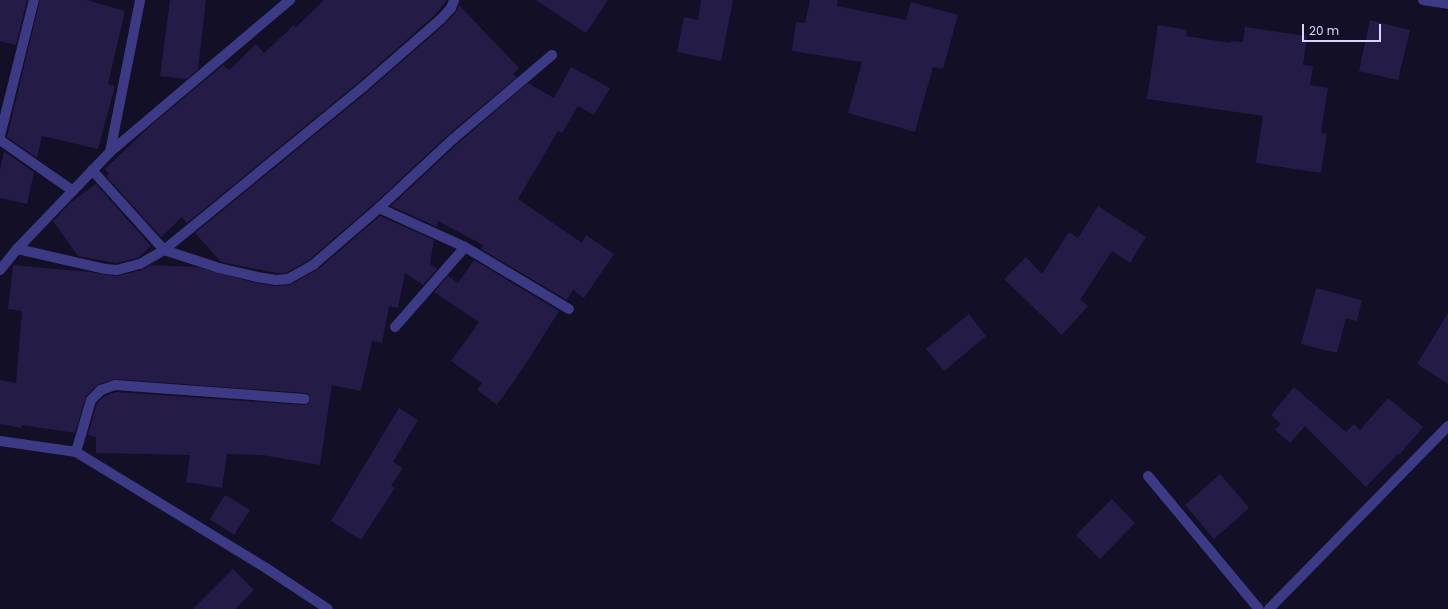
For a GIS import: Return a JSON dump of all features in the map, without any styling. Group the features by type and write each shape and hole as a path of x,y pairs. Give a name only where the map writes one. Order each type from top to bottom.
{"street":[{"path":"0,136 34,0"},
{"path":"110,152 140,0"},
{"path":"0,270 17,249 110,152 290,0"},
{"path":"17,249 106,269 118,270 140,264 164,250 363,87 441,19 451,8 454,0"},
{"path":"1423,0 1448,4"},
{"path":"92,170 164,250 219,268 257,277 276,280 288,279 313,266 379,208 453,139 552,55"},
{"path":"0,140 73,191"},
{"path":"379,208 465,247 568,309"},
{"path":"395,327 465,247"},
{"path":"76,452 91,400 101,390 115,385 304,399"},
{"path":"1269,609 1448,426"},
{"path":"0,441 76,452 266,568 328,609"},
{"path":"1148,476 1259,609"}],"building":[{"path":"0,0 27,0 16,45 0,41"},
{"path":"40,0 87,0 125,11 108,84 115,86 98,149 42,136 37,158 7,137"},
{"path":"170,0 206,0 198,69 187,79 160,76"},
{"path":"324,0 447,0 436,14 359,82 187,223 182,217 161,237 106,176 109,174 105,169 148,128 223,65 229,70 256,44 264,53 294,25 296,27"},
{"path":"536,0 608,0 586,33"},
{"path":"701,0 733,0 721,61 677,52 684,17 698,20"},
{"path":"810,0 838,0 837,6 906,20 911,2 958,15 943,69 933,67 915,132 848,113 862,62 792,51 796,22 805,23"},
{"path":"459,5 519,68 513,74 517,77 449,134 375,203 309,260 286,273 276,273 221,262 195,233 367,92 445,24 456,12"},
{"path":"1370,20 1410,30 1398,80 1359,71"},
{"path":"1158,25 1187,30 1186,36 1231,43 1231,41 1243,42 1245,27 1307,36 1303,65 1313,66 1310,85 1328,88 1321,133 1327,134 1321,173 1256,163 1263,116 1147,99"},
{"path":"571,67 610,88 594,115 578,106 562,133 558,131 518,199 582,243 586,235 614,254 584,298 573,290 567,300 481,249 483,245 438,221 437,227 391,206 457,144 528,83 554,98"},
{"path":"4,151 34,172 27,204 0,198 0,170"},
{"path":"96,184 151,246 138,258 116,263 78,256 53,221 70,203"},
{"path":"1098,206 1146,237 1130,263 1112,251 1080,300 1088,306 1062,335 1004,279 1026,257 1042,274 1069,232 1078,238"},
{"path":"380,216 434,240 430,264 437,269 423,285 405,273 398,308 389,306 382,343 372,341 361,391 332,385 320,465 262,455 227,454 222,488 186,482 190,455 96,453 96,437 88,435 97,403 105,396 116,392 304,405 309,403 310,399 308,394 304,393 115,379 99,384 86,396 75,433 22,425 21,428 0,424 0,380 16,383 22,311 8,309 13,265 90,272 116,276 142,270 151,265 196,267 256,283 275,286 289,285 317,270"},
{"path":"474,260 559,311 523,368 497,405 477,390 482,383 451,361 479,322 434,292 448,276 458,283"},
{"path":"1316,288 1362,300 1357,321 1346,318 1337,353 1301,344"},
{"path":"1448,313 1448,384 1417,364"},
{"path":"969,314 986,336 944,371 926,349"},
{"path":"1294,387 1346,432 1354,424 1360,430 1388,398 1423,427 1399,455 1398,454 1366,487 1305,426 1290,443 1275,430 1281,424 1271,415"},
{"path":"399,408 418,420 393,462 403,468 391,486 395,488 361,540 331,521"},
{"path":"1220,474 1249,508 1214,539 1185,505"},
{"path":"225,495 250,510 234,535 210,519"},
{"path":"1112,499 1135,523 1100,559 1076,535"},
{"path":"233,569 254,590 235,609 193,609"}]}
